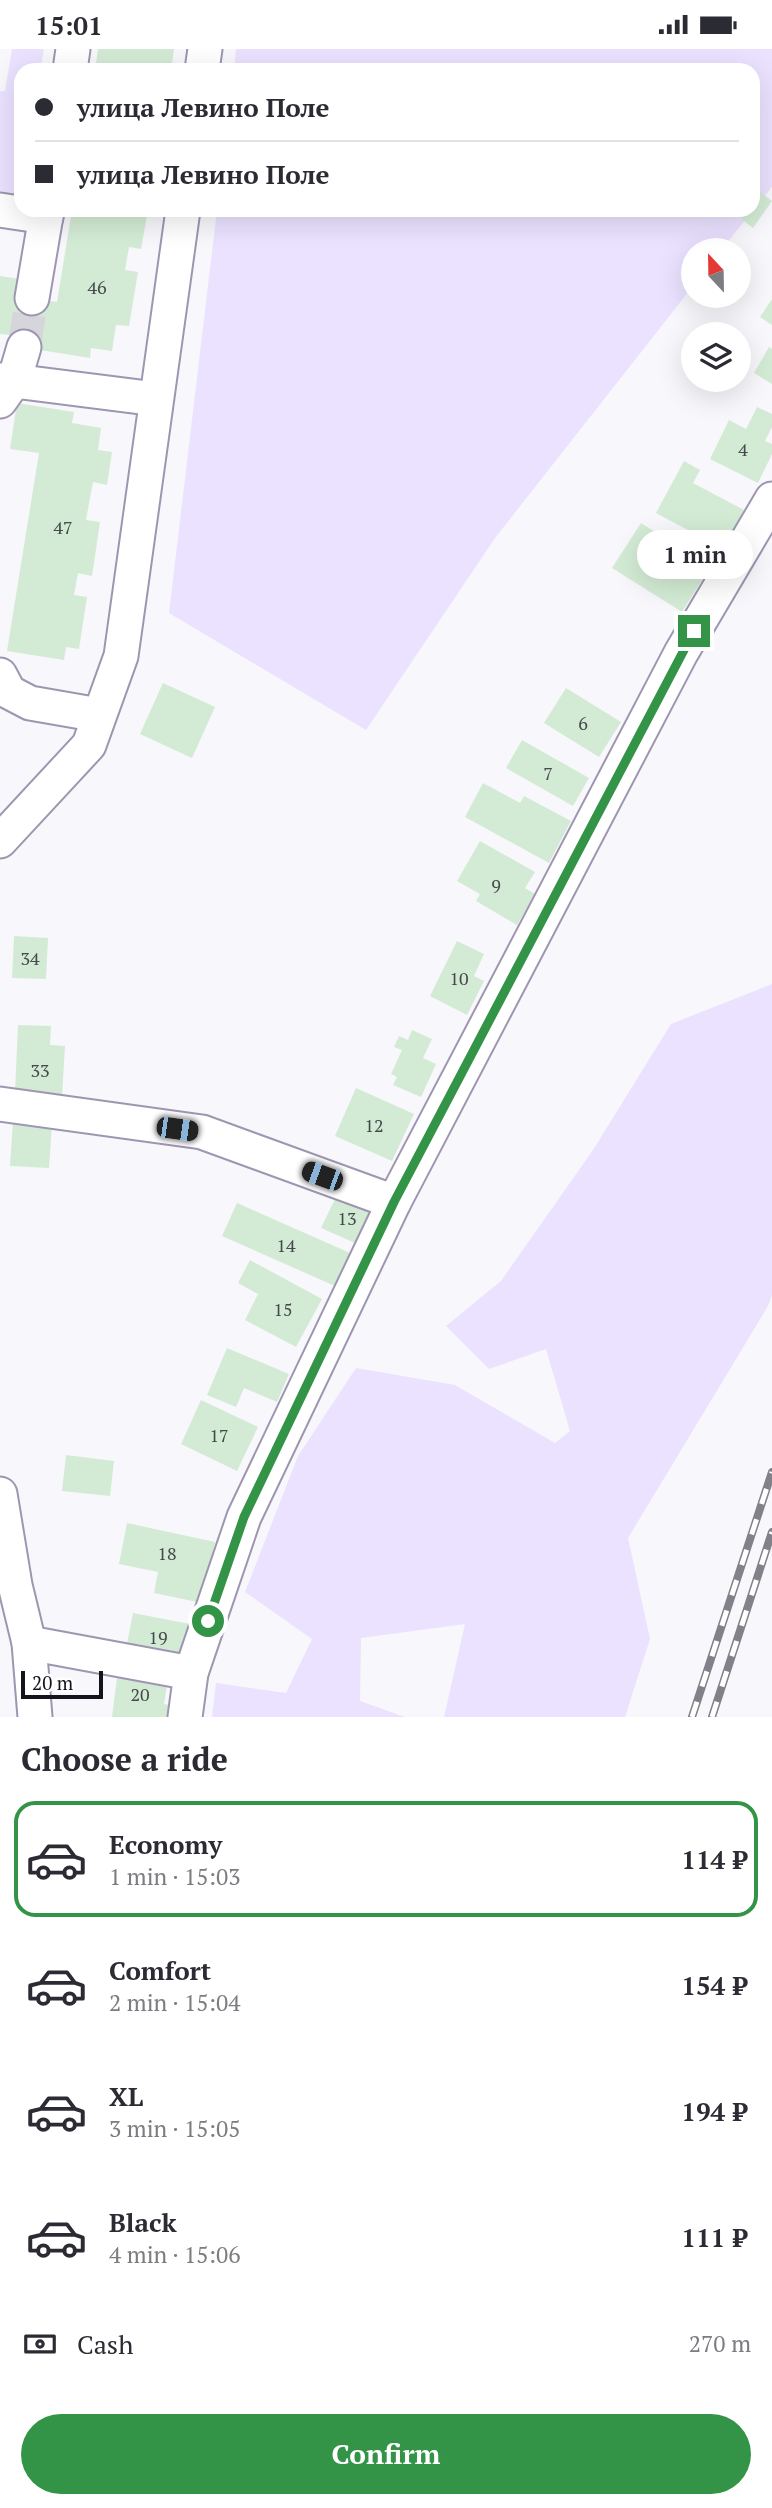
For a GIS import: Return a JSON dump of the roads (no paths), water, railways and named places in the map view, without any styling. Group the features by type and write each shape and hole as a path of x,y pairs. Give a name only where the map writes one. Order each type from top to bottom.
{"street":[{"path":"32,298 46,217"},
{"path":"0,841 89,745 121,656 182,217"},
{"path":"24,347 5,387 156,399"},
{"path":"185,1717 191,1673 244,1517 394,1202 681,653 772,499"},
{"path":"0,675 9,692 30,703 99,715"},
{"path":"0,1104 202,1132 394,1202"},
{"path":"0,1495 15,1585 29,1643 36,1717"},
{"path":"29,1643 191,1673"}],"tunnel":[{"path":"24,347 32,298"}],"railway":[{"path":"692,1717 772,1472"},
{"path":"712,1717 772,1532"}]}
